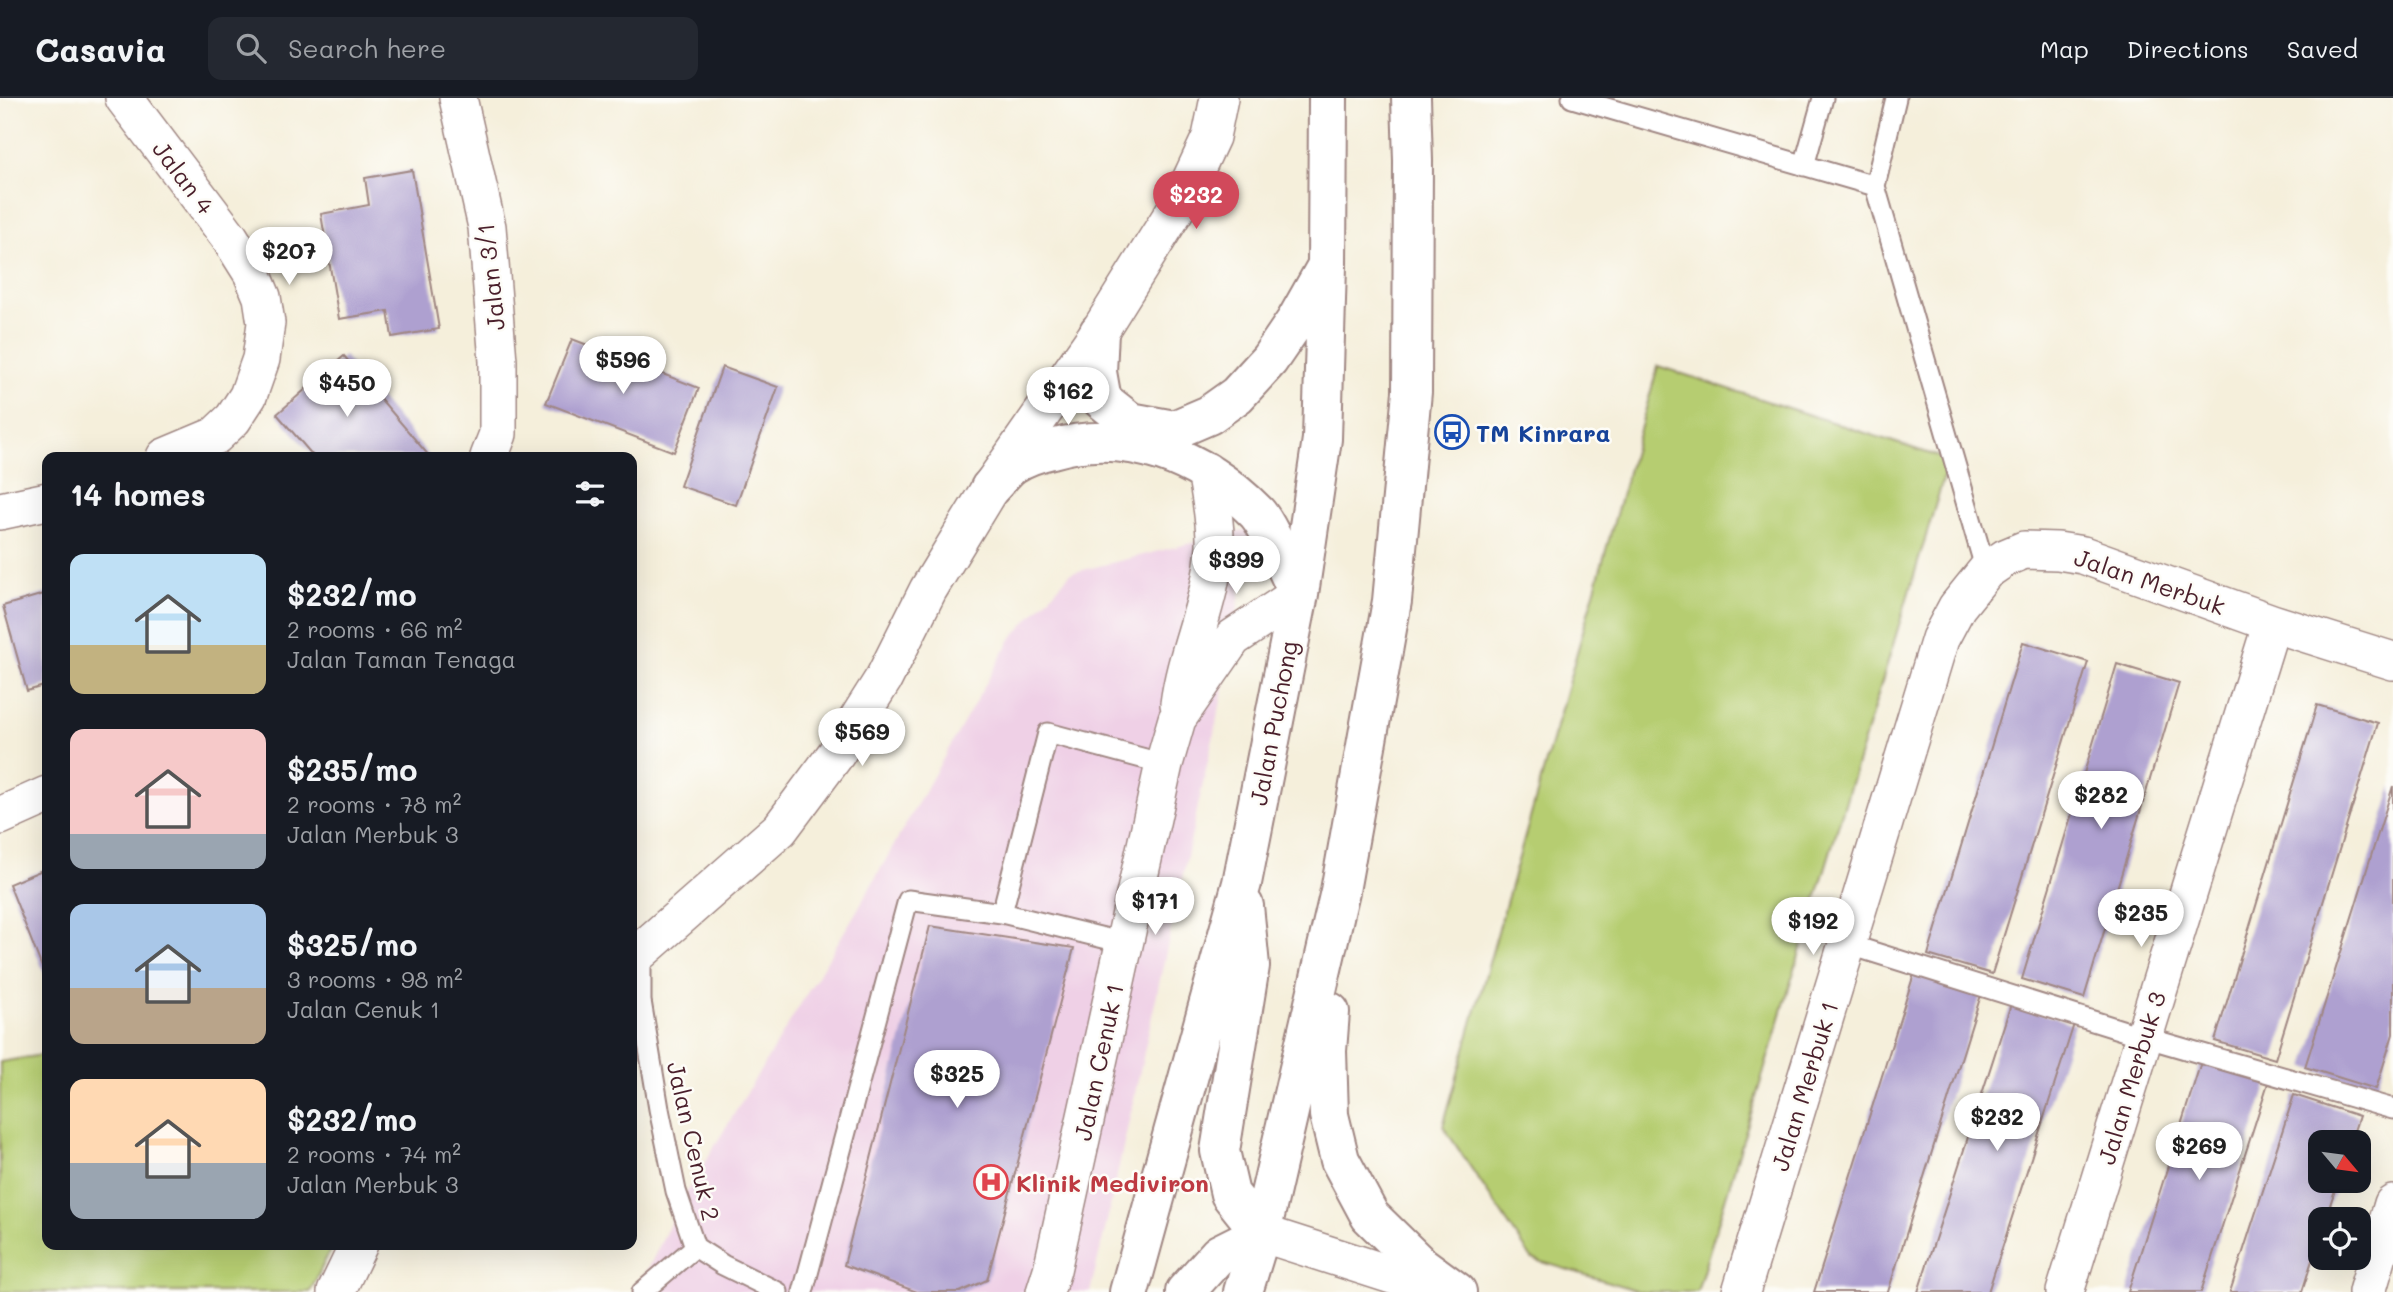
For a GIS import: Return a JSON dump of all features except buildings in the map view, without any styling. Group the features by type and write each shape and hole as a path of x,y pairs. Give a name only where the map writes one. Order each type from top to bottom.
{"main road":[{"name":"Jalan Puchong","path":"1129,1292 1242,883 1299,594 1322,439 1328,98"},
{"path":"1243,1292 1261,1233 1340,891 1392,601 1412,392 1411,98"},
{"path":"1099,332 1097,372 1102,400 1130,422 1174,430 1209,415 1237,395 1269,360 1295,322 1326,266"},
{"path":"990,488 1012,464 1037,453 1075,442 1115,442 1151,448 1183,458 1206,471 1259,515 1299,594"},
{"path":"1242,883 1250,966 1220,1152 1230,1194 1261,1233"},
{"path":"1340,891 1327,1051 1329,1115 1340,1160 1370,1216 1419,1265 1457,1292"},
{"path":"1185,1292 1219,1254 1261,1233"}],"street":[{"name":"Jalan 4","path":"124,98 230,238 252,273 262,297 266,323 261,359 248,396 233,419 225,446 192,452"},
{"name":"Jalan 3/1","path":"458,98 487,227 498,361 498,434 491,452"},
{"path":"637,954 780,829 836,754 884,678 928,590 990,488 1099,332 1182,199 1211,137 1219,98"},
{"path":"1177,719 1184,680 1207,593 1215,545 1206,471"},
{"path":"0,511 42,502"},
{"name":"Jalan Merbuk","path":"1940,639 1957,607 1986,571 2005,558 2024,550 2083,555 2272,623 2393,662"},
{"name":"Jalan Cenuk 1","path":"1045,1292 1164,764 1177,719 1233,638 1299,594"},
{"name":"Jalan Merbuk 3","path":"2065,1292 2272,623"},
{"name":"Jalan Merbuk 1","path":"1741,1292 1940,639"},
{"path":"0,816 42,797"},
{"path":"2367,1292 2393,1204"},
{"path":"1261,1233 1445,1292"},
{"path":"336,1292 356,1250"}],"lane":[{"path":"1572,98 1875,186"},
{"path":"1804,166 1823,98"},
{"path":"1896,98 1875,186 1986,571"},
{"path":"1002,913 1048,733 1164,764"},
{"path":"803,1292 908,900 1002,913 1124,943"},
{"path":"1847,944 2144,1037 2393,1109"},
{"name":"Jalan Cenuk 2","path":"637,954 641,1000 659,1109 676,1191 695,1247 723,1265 778,1292"},
{"path":"642,1292 695,1247"}],"shaded area":[{"path":"1252,528 1220,706 1090,1292 637,1292 679,1205 855,914 1011,639 1071,573"}],"green space":[{"path":"1658,366 1949,460 1697,1292 1642,1292 1532,1259 1443,1126"},
{"path":"42,1055 42,1250 330,1250 310,1292 0,1292 0,1062"}],"place":[{"name":"TM Kinrara","path":"1452,432"},
{"name":"Klinik Mediviron","path":"991,1182"}]}
